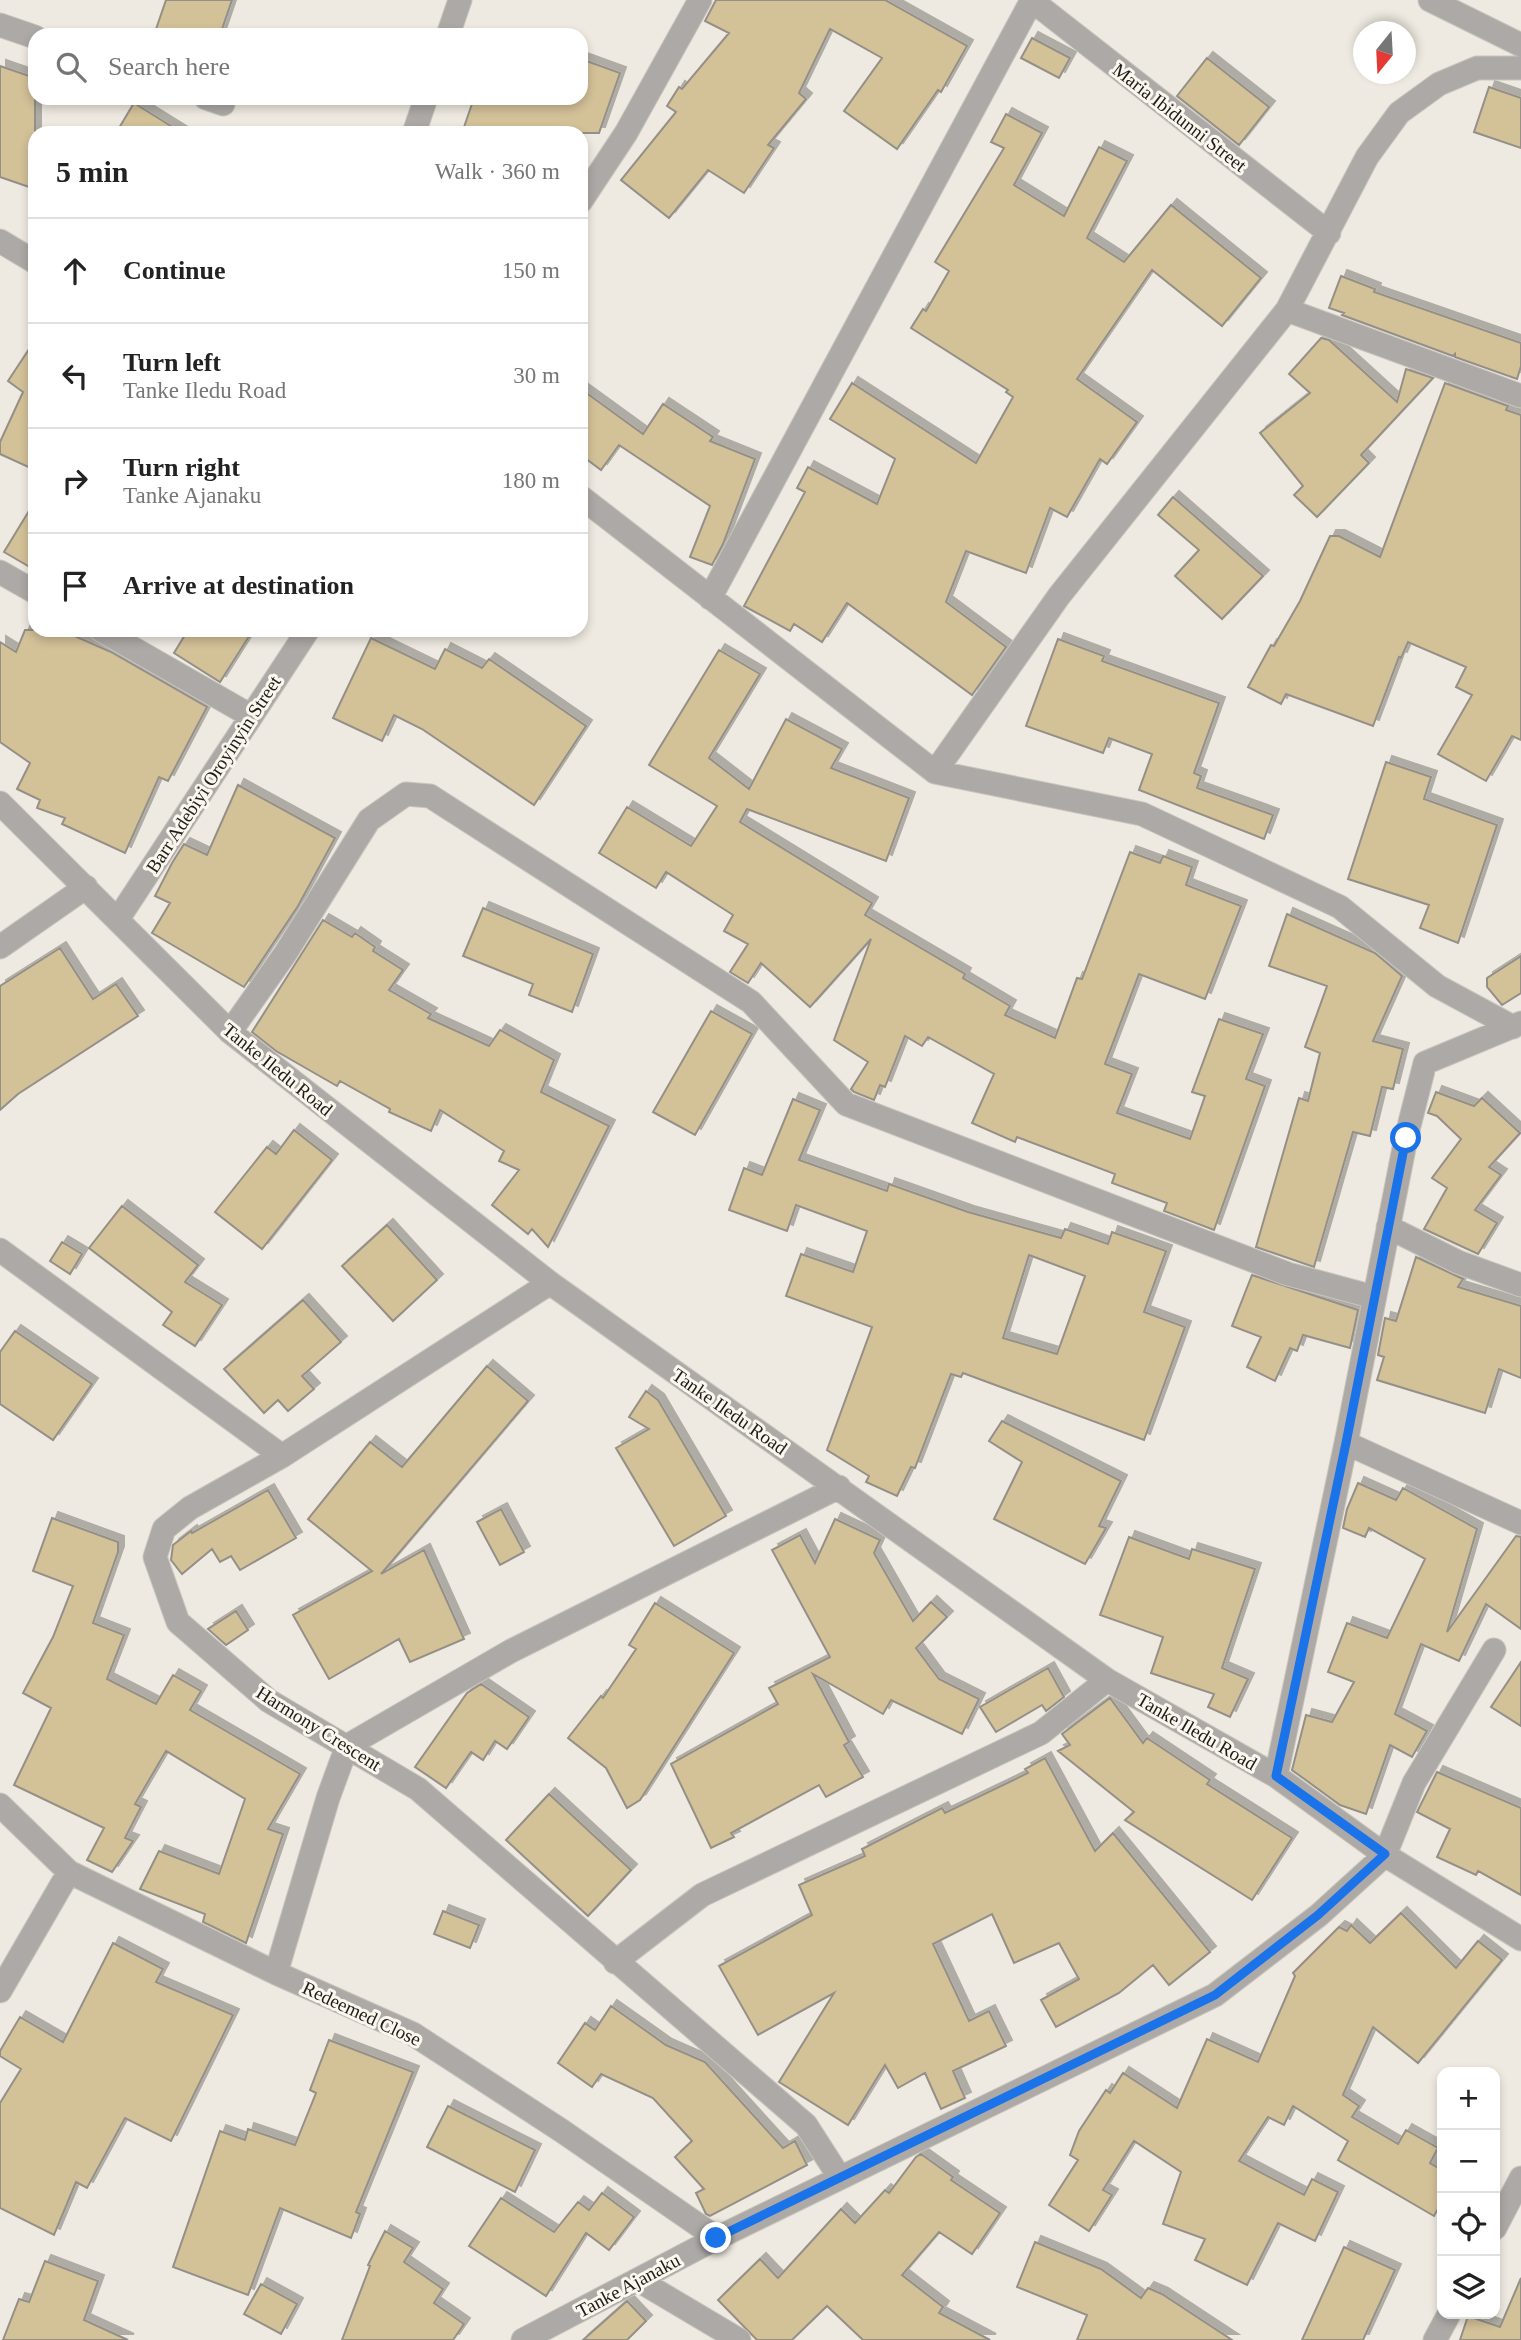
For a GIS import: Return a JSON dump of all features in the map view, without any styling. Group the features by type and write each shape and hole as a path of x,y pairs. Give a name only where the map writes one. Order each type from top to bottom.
{"street":[{"path":"450,28 460,0"},
{"path":"588,190 626,133 700,0"},
{"path":"710,598 1032,0"},
{"name":"Maria Ibidunni Street","path":"1032,0 1329,233"},
{"path":"1430,0 1521,45"},
{"path":"0,25 28,35"},
{"path":"935,772 1059,596 1287,310 1367,157 1399,113 1439,84 1477,68 1521,68"},
{"path":"416,126 424,105"},
{"path":"0,241 28,258"},
{"path":"1287,310 1521,396"},
{"path":"588,503 935,772 1142,814 1340,907 1437,986 1517,1025"},
{"path":"0,572 28,588"},
{"path":"113,637 251,716"},
{"name":"Barr Adebiyi Oroyinyin Street","path":"118,919 303,637"},
{"path":"230,1032 285,954 369,820 406,794 430,796 751,1002 846,1104 1288,1274 1374,1297"},
{"name":"Tanke Iledu Road","path":"0,803 230,1032 550,1283 1107,1680 1276,1776 1385,1854 1521,1938"},
{"path":"0,947 86,887"},
{"path":"1276,1776 1346,1443 1406,1138 1425,1063 1517,1025"},
{"path":"1388,1227 1458,1262 1521,1285"},
{"path":"0,1250 282,1456"},
{"name":"Harmony Crescent","path":"550,1283 282,1456 190,1508 164,1529 155,1557 178,1622 269,1701 418,1789 806,2125 840,2178"},
{"path":"1346,1443 1521,1523"},
{"path":"276,1973 328,1798 348,1746 511,1651 839,1487"},
{"path":"1385,1854 1414,1783 1494,1650"},
{"path":"615,1962 702,1895 1041,1732 1107,1680"},
{"name":"Redeemed Close","path":"0,1805 69,1872 276,1973 413,2034 562,2131 716,2238"},
{"name":"Tanke Ajanaku","path":"523,2340 716,2238 1215,1995 1318,1915 1385,1854"},
{"path":"0,1991 69,1872"},
{"path":"1500,2218 1521,2178"},
{"path":"638,2280 739,2340"},
{"path":"1435,2340 1446,2319"}],"building":[{"path":"166,0 232,0 222,28 156,28"},
{"path":"716,0 885,0 967,46 941,92 938,90 897,149 844,111 882,58 830,29 799,93 806,99 768,145 774,148 744,193 708,170 669,218 621,180 676,112 667,106 679,87 682,89 729,33 705,21"},
{"path":"1032,38 1070,58 1059,78 1021,58"},
{"path":"1207,58 1269,107 1239,145 1177,96"},
{"path":"588,62 620,73 599,133 588,133 588,126 464,126 472,105 588,105"},
{"path":"0,66 28,76 28,105 35,105 35,126 28,126 28,187 0,177"},
{"path":"1489,87 1521,98 1521,148 1474,132"},
{"path":"133,105 137,105 171,126 120,126"},
{"path":"1006,114 1042,133 1014,185 1064,216 1099,147 1127,161 1087,238 1124,262 1171,205 1261,278 1222,326 1152,270 1077,379 1137,422 1107,464 1100,459 1067,517 1050,508 1026,573 966,551 946,602 1006,647 972,695 847,603 822,642 794,624 790,631 744,606 805,492 797,488 808,467 877,504 895,459 830,419 852,383 976,463 1013,397 1006,392 1008,390 911,328 923,309 926,311 949,271 935,262 1004,148 991,142"},
{"path":"1341,276 1375,289 1374,292 1521,343 1521,366 1517,379 1329,308"},
{"path":"1321,338 1329,340 1397,402 1406,369 1433,378 1361,455 1369,463 1317,517 1294,495 1303,486 1260,433 1310,393 1289,374"},
{"path":"28,351 28,467 0,454 0,442 23,392 8,381"},
{"path":"1445,383 1508,406 1506,410 1521,415 1521,740 1512,736 1486,781 1438,754 1472,695 1456,687 1466,667 1408,642 1401,658 1399,657 1373,726 1286,694 1281,704 1248,687 1300,601 1330,536 1339,536 1380,557"},
{"path":"588,394 643,434 663,404 713,437 710,441 755,459 723,544 712,565 690,557 710,506 619,445 601,470 588,460"},
{"path":"1173,497 1263,576 1222,619 1175,576 1199,550 1158,515"},
{"path":"28,513 28,566 4,552"},
{"path":"25,630 28,630 28,637 77,637 111,652 207,707 168,781 159,777 125,853 62,824 65,818 37,808 40,800 17,789 30,763 0,742 0,642 16,652"},
{"path":"184,637 249,637 220,682 174,653"},
{"path":"371,638 435,669 445,649 482,668 489,659 586,726 534,805 422,729 394,715 382,741 333,718"},
{"path":"1058,639 1104,656 1102,661 1219,703 1194,773 1201,776 1197,788 1273,815 1264,839 1139,790 1152,754 1109,738 1103,753 1026,726"},
{"path":"719,650 760,674 709,758 749,789 786,719 842,749 831,768 909,798 886,861 747,809 740,822 872,903 865,915 965,974 963,978 1010,1006 1005,1015 1055,1038 1077,978 1082,979 1130,852 1160,863 1163,856 1192,867 1186,885 1241,906 1205,999 1139,974 1105,1064 1132,1074 1117,1113 1190,1139 1205,1096 1192,1092 1219,1019 1263,1034 1246,1079 1265,1086 1214,1230 1164,1211 1167,1203 1112,1183 1115,1174 1017,1137 1015,1142 972,1123 994,1074 928,1037 922,1046 905,1036 885,1087 880,1085 874,1100 854,1092 851,1089 868,1062 834,1040 871,939 810,1007 761,963 748,983 730,972 748,944 724,931 733,915 666,872 656,888 599,853 627,807 691,846 717,806 649,765"},
{"path":"1386,762 1431,777 1424,799 1497,825 1458,943 1420,928 1429,905 1348,879"},
{"path":"238,785 335,838 298,906 244,987 152,933 170,903 155,896 172,863 184,844 207,855"},
{"path":"483,908 593,954 572,1012 529,995 533,984 463,956"},
{"path":"1287,914 1375,953 1402,976 1373,1041 1403,1049 1393,1089 1382,1087 1370,1136 1353,1132 1314,1267 1256,1247 1299,1098 1308,1101 1320,1053 1305,1047 1327,986 1269,966"},
{"path":"323,920 352,937 355,933 375,947 373,951 403,970 389,990 431,1014 428,1018 489,1046 500,1030 554,1060 541,1092 609,1126 548,1247 532,1229 528,1234 492,1205 519,1170 499,1161 504,1151 440,1110 431,1131 389,1112 390,1109 340,1081 337,1086 276,1051 252,1032"},
{"path":"60,948 93,999 116,984 138,1016 18,1094 0,1110 0,986"},
{"path":"1521,956 1521,993 1502,1005 1487,987 1487,978"},
{"path":"711,1011 752,1034 695,1135 653,1112"},
{"path":"1436,1092 1474,1106 1482,1098 1520,1133 1489,1167 1501,1175 1475,1210 1497,1223 1478,1254 1424,1229 1447,1188 1432,1178 1461,1139 1437,1116 1428,1113"},
{"path":"793,1099 820,1110 799,1160 887,1191 889,1184 968,1212 1061,1238 1065,1229 1108,1244 1112,1232 1166,1251 1144,1312 1185,1327 1144,1440 963,1373 961,1377 951,1374 915,1468 911,1467 897,1496 866,1482 869,1476 827,1450 872,1327 786,1296 801,1254 853,1272 867,1231 796,1205 787,1231 729,1210 744,1168 762,1175","holes":["1029,1255 1085,1276 1057,1354 1003,1338"]},
{"path":"294,1130 332,1160 262,1249 215,1212 267,1147 276,1154"},
{"path":"122,1206 198,1265 185,1282 222,1305 195,1346 163,1325 172,1312 89,1248"},
{"path":"387,1225 437,1280 393,1321 342,1266"},
{"path":"62,1242 82,1254 70,1274 50,1261"},
{"path":"1416,1257 1463,1279 1458,1287 1521,1306 1521,1378 1499,1369 1485,1413 1377,1380 1384,1357 1378,1355 1385,1318 1396,1321"},
{"path":"1252,1275 1358,1310 1350,1348 1303,1335 1297,1351 1290,1348 1275,1381 1247,1367 1261,1337 1232,1326"},
{"path":"303,1300 341,1342 302,1376 314,1389 288,1411 278,1400 264,1413 224,1369"},
{"path":"15,1331 92,1384 53,1440 0,1404 0,1352"},
{"path":"487,1366 528,1401 381,1574 424,1550 464,1639 410,1662 399,1639 329,1679 293,1615 372,1571 308,1519 370,1442 402,1467"},
{"path":"646,1391 658,1400 726,1516 674,1546 616,1448 649,1429 629,1417"},
{"path":"1002,1421 1121,1481 1099,1526 1106,1528 1085,1564 994,1519 1022,1462 989,1441"},
{"path":"1358,1483 1396,1500 1403,1488 1477,1529 1447,1632 1516,1536 1521,1537 1521,1629 1486,1604 1459,1661 1421,1644 1395,1714 1427,1731 1412,1757 1390,1745 1366,1814 1340,1805 1292,1770 1306,1715 1332,1722 1354,1682 1328,1672 1347,1623 1387,1638 1425,1559 1369,1528 1365,1537 1343,1528 1347,1509"},
{"path":"268,1490 296,1538 240,1570 231,1556 220,1562 212,1549 182,1574 171,1560 173,1545 191,1531 192,1533"},
{"path":"501,1509 524,1552 500,1565 477,1522"},
{"path":"52,1518 118,1542 118,1552 93,1623 124,1635 107,1679 156,1704 173,1675 201,1691 190,1710 300,1774 268,1829 283,1834 246,1943 203,1922 205,1914 140,1889 159,1851 219,1874 245,1799 166,1751 135,1804 141,1807 125,1838 133,1841 112,1872 87,1860 104,1828 14,1785 51,1708 23,1693 53,1637 73,1586 33,1571"},
{"path":"835,1519 880,1540 874,1553 913,1621 931,1602 947,1617 916,1648 939,1679 979,1699 962,1734 891,1700 883,1714 813,1674 849,1742 844,1745 863,1777 826,1797 819,1785 731,1833 734,1837 711,1848 671,1764 778,1704 769,1688 830,1657 772,1550 800,1535 815,1563"},
{"path":"1129,1537 1189,1559 1192,1549 1255,1569 1222,1668 1248,1679 1230,1717 1208,1707 1214,1694 1151,1673 1163,1637 1100,1615"},
{"path":"655,1603 734,1653 640,1800 627,1808 606,1768 568,1738 601,1696 603,1698 636,1649 629,1645"},
{"path":"236,1611 248,1630 226,1645 208,1629"},
{"path":"1521,1662 1521,1726 1491,1707"},
{"path":"1048,1668 1064,1697 1046,1711 1042,1705 996,1732 980,1707"},
{"path":"481,1684 529,1717 507,1749 495,1741 483,1760 471,1752 446,1788 415,1767 467,1693"},
{"path":"1110,1698 1143,1743 1147,1738 1210,1780 1207,1784 1292,1838 1252,1900 1125,1820 1134,1812 1058,1751 1070,1745 1062,1734"},
{"path":"1045,1758 1095,1851 1113,1833 1210,1952 1169,1985 1153,1965 1119,1993 1056,2027 1041,2000 1079,1979 1059,1943 1014,1963 992,1914 933,1944 969,2021 989,2011 1006,2046 953,2071 965,2098 941,2109 925,2073 898,2088 885,2065 848,2125 779,2082 834,1993 758,2035 719,1966 812,1915 799,1885 865,1856 862,1849 942,1808 945,1813 1028,1773 1025,1769"},
{"path":"1437,1772 1521,1808 1521,1895 1478,1871 1476,1875 1437,1857 1450,1829 1417,1812"},
{"path":"549,1794 631,1870 588,1916 506,1840"},
{"path":"443,1911 479,1925 470,1948 434,1934"},
{"path":"1401,1913 1456,1968 1478,1941 1502,1960 1418,2063 1373,2027 1343,2095 1359,2106 1352,2117 1398,2144 1406,2130 1437,2147 1430,2163 1437,2167 1437,2211 1434,2216 1338,2160 1348,2141 1293,2106 1284,2125 1268,2117 1239,2161 1304,2195 1312,2179 1338,2192 1315,2241 1278,2223 1247,2285 1195,2260 1205,2239 1163,2224 1181,2172 1134,2141 1103,2190 1112,2195 1089,2231 1049,2205 1078,2160 1070,2155 1079,2131 1106,2090 1110,2093 1123,2073 1177,2108 1207,2039 1258,2062 1295,1976 1293,1973 1339,1927 1347,1931 1351,1925 1370,1943"},
{"path":"113,1943 163,1969 156,1982 233,2015 171,2141 125,2118 87,2188 76,2182 54,2235 0,2208 0,2103 21,2069 0,2056 0,2051 20,2017 63,2042"},
{"path":"611,2006 666,2045 705,2062 783,2148 795,2141 807,2165 710,2216 706,2214 696,2193 704,2189 675,2157 692,2141 653,2098 601,2074 592,2087 558,2063 585,2023 595,2030"},
{"path":"329,2040 413,2072 356,2212 360,2214 351,2238 280,2208 248,2295 173,2267 220,2131 245,2140 248,2129 295,2145 316,2093 310,2090"},
{"path":"448,2106 535,2150 515,2192 427,2147"},
{"path":"921,2154 953,2177 951,2180 1000,2213 972,2254 939,2232 902,2275 943,2307 939,2313 990,2340 863,2340 827,2306 792,2340 757,2340 718,2300 760,2259 778,2278 841,2209 855,2223 885,2190 889,2193"},
{"path":"602,2193 634,2217 609,2250 586,2233 546,2296 469,2246 501,2198 554,2232 578,2202 589,2210"},
{"path":"385,2231 413,2248 404,2262 443,2289 434,2303 464,2324 453,2340 342,2340 370,2266 368,2265"},
{"path":"1035,2242 1101,2269 1141,2298 1148,2288 1162,2294 1232,2340 1077,2340 1087,2315 1017,2287"},
{"path":"1344,2247 1395,2270 1363,2340 1302,2340"},
{"path":"45,2261 98,2281 84,2320 128,2340 3,2340 19,2299 29,2302"},
{"path":"1521,2278 1521,2340 1460,2340 1467,2319 1477,2319 1500,2327"},
{"path":"261,2284 297,2304 281,2334 244,2314"},
{"path":"627,2301 646,2321 627,2340 583,2340"}],"route":[{"path":"716,2238 1215,1995 1318,1915 1385,1854 1276,1776 1346,1443 1406,1138"}]}
